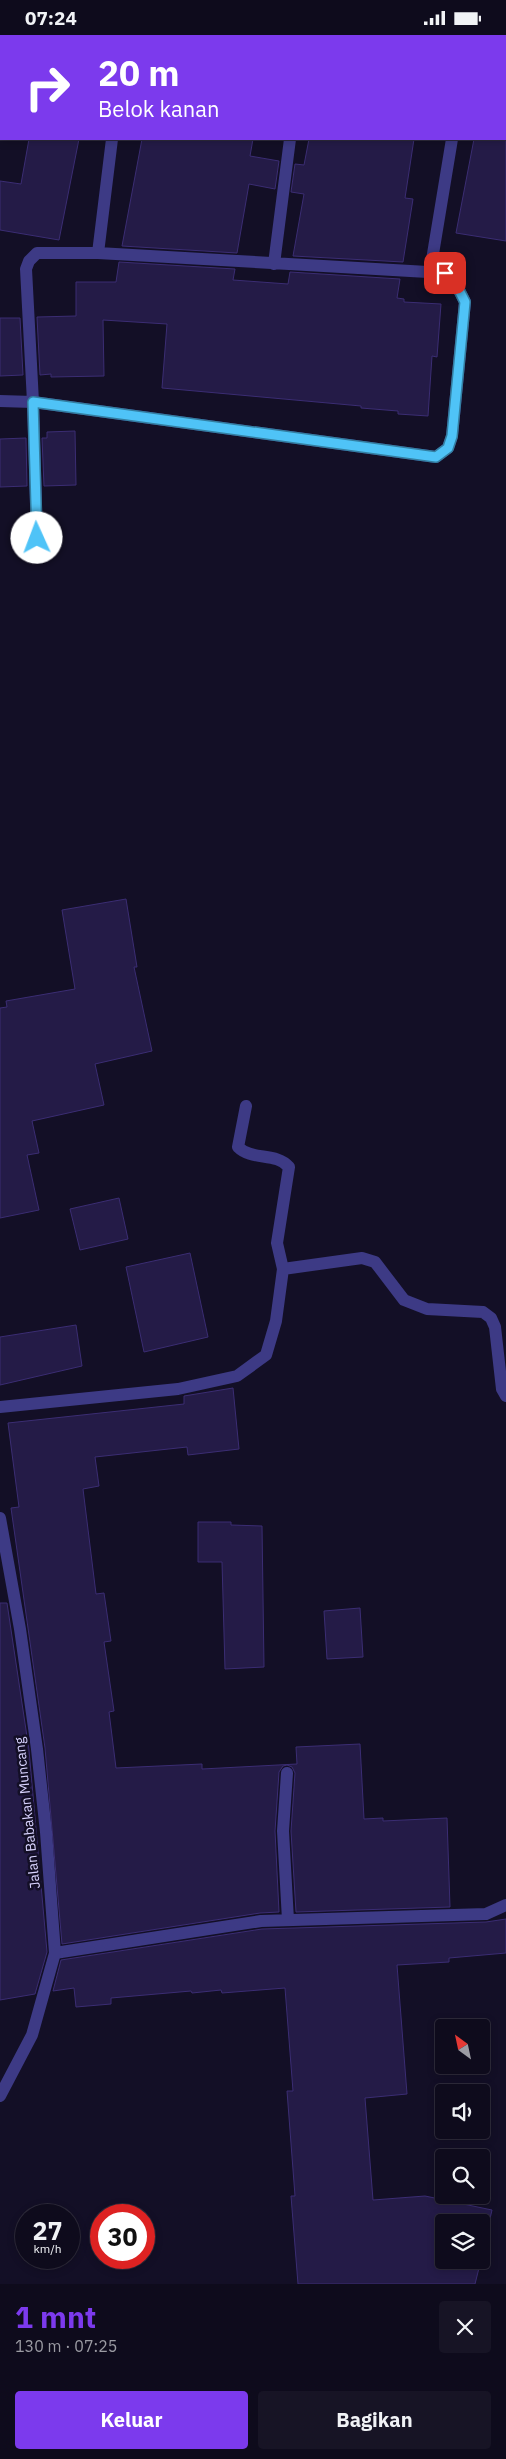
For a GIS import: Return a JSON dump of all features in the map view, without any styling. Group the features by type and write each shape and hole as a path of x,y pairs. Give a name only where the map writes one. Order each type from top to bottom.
{"street":[{"path":"98,253 112,140"},
{"path":"274,264 290,140"},
{"path":"430,271 452,140"},
{"path":"0,401 33,402 436,457 448,448 452,436 465,302 456,284 445,273 430,271 98,253 37,253 29,261 26,269 33,402 37,538"},
{"path":"0,1407 178,1389 236,1376 266,1355 276,1321 283,1269 277,1243 289,1167 284,1160 244,1153 238,1147 246,1106"},
{"path":"283,1269 362,1258 375,1262 404,1300 427,1309 484,1312 491,1318 495,1327 502,1389 506,1395"},
{"name":"Jalan Babakan Muncang","path":"0,1518 20,1629 37,1749 46,1832 55,1953 32,2035 0,2097"},
{"path":"286,1773 282,1831 288,1920"},
{"path":"55,1953 261,1921 486,1914 506,1905"}],"building":[{"path":"29,140 79,140 59,240 0,230 0,181 21,184"},
{"path":"142,140 253,140 250,156 279,161 275,189 249,184 237,253 122,246"},
{"path":"309,140 414,140 405,198 413,199 403,262 293,256 304,194 291,192 295,164 304,165"},
{"path":"474,140 506,140 506,241 456,233"},
{"path":"119,262 235,269 233,280 288,284 290,272 400,279 397,298 404,299 404,302 441,304 437,357 432,356 428,416 398,414 398,411 361,408 361,406 162,388 167,324 103,320 104,376 51,377 51,374 40,375 37,317 76,316 76,282 116,282"},
{"path":"0,318 20,318 23,375 0,376"},
{"path":"75,431 76,485 44,486 42,438 47,438 47,432"},
{"path":"26,438 27,486 0,487 0,439"},
{"path":"126,899 137,967 134,967 152,1051 95,1064 104,1105 32,1121 39,1153 27,1155 39,1210 0,1218 0,1008 7,1007 6,1001 75,989 62,910"},
{"path":"119,1198 128,1239 80,1250 70,1209"},
{"path":"190,1253 208,1337 144,1352 126,1267"},
{"path":"76,1325 82,1366 0,1385 0,1337"},
{"path":"233,1388 239,1449 188,1455 187,1447 95,1457 99,1486 83,1489 96,1594 104,1593 111,1641 104,1642 114,1711 109,1712 116,1768 202,1764 202,1769 297,1764 296,1747 360,1744 364,1819 383,1818 383,1821 447,1818 450,1907 296,1912 291,1831 295,1773 292,1767 287,1765 283,1766 279,1772 275,1831 279,1912 260,1913 62,1944 45,1748 11,1508 19,1507 8,1423 184,1404 184,1396"},
{"path":"198,1522 231,1522 231,1525 262,1526 264,1667 225,1669 222,1562 198,1562"},
{"path":"0,1603 7,1603 29,1750 47,1952 35,1994 0,2000"},
{"path":"360,1608 363,1657 327,1659 324,1611"},
{"path":"506,1919 506,1953 449,1958 449,1962 397,1965 407,2094 365,2098 373,2200 425,2196 435,2198 435,2204 463,2204 492,2210 490,2219 490,2214 435,2214 435,2269 479,2269 475,2284 298,2284 291,2196 295,2196 287,2091 293,2091 285,1988 222,1993 221,1990 192,1993 191,1991 111,1998 111,2004 76,2007 74,1988 53,1991 61,1960 262,1929 486,1922"}],"route":[{"path":"37,538 33,402 436,457 448,448 452,436 465,302 456,284 445,273"}]}
